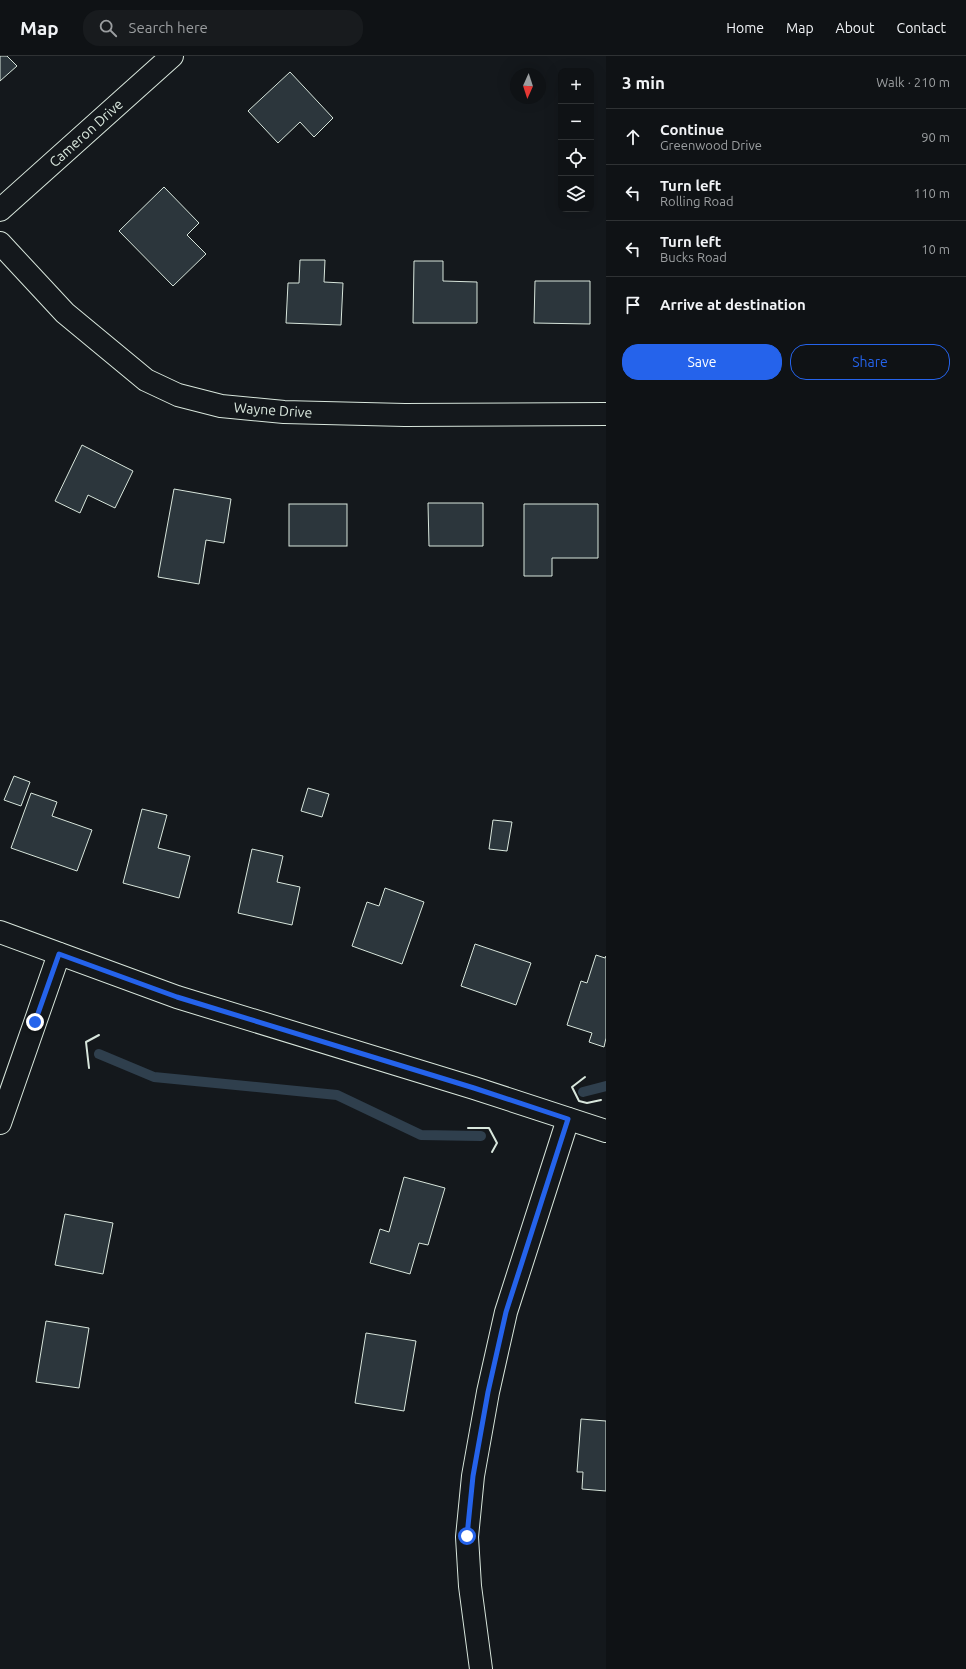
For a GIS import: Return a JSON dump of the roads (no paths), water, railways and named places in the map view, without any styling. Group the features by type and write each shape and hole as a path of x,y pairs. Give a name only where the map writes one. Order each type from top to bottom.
{"street":[{"name":"Cameron Drive","path":"0,210 172,56"},
{"name":"Wayne Drive","path":"0,243 65,313 146,380 178,396 221,406 284,412 405,415 606,414"},
{"path":"0,932 177,997 474,1088 606,1131"},
{"path":"0,1123 59,954"},
{"path":"481,1669 470,1586 467,1536 473,1476 488,1392 506,1312 568,1119"}],"waterway":[{"path":"99,1054 154,1077 337,1095 421,1135 481,1136"},
{"path":"583,1092 606,1086"}]}
